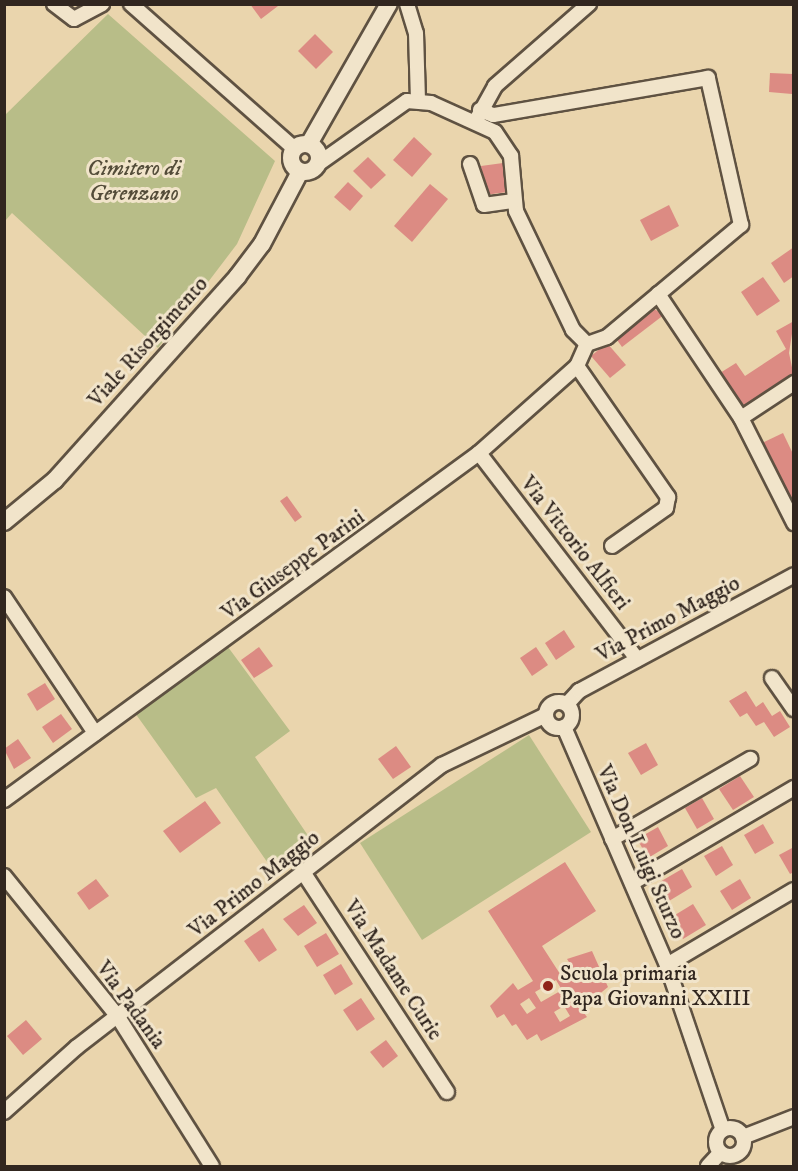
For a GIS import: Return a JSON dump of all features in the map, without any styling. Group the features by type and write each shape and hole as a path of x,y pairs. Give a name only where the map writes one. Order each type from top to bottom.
{"street":[{"path":"54,4 74,19 102,4"},
{"path":"131,4 302,146 317,150 318,164"},
{"path":"389,4 291,164 300,172 334,157 399,106 418,100 478,116 494,115 703,77 711,81 741,225 606,337 587,344 573,330 514,201 507,146 478,116"},
{"path":"407,4 416,33 418,100"},
{"path":"478,116 495,86 589,4"},
{"path":"470,164 484,205 514,201"},
{"name":"Viale Risorgimento","path":"4,522 55,480 237,277 262,244 300,172"},
{"path":"658,294 741,418 794,523"},
{"name":"Via Giuseppe Parini","path":"4,800 479,453 577,366 587,344"},
{"path":"577,366 668,497 666,508 612,546"},
{"path":"741,418 794,383"},
{"name":"Via Vittorio Alfieri","path":"479,453 637,659"},
{"name":"Via Primo Maggio","path":"567,704 579,691 794,575"},
{"path":"4,597 95,733"},
{"path":"772,678 794,709"},
{"path":"551,704 567,704 572,714 564,727 552,726 546,715 551,704"},
{"name":"Via Primo Maggio","path":"4,1112 118,1017 442,765 546,715"},
{"name":"Via Don Luigi Sturzo","path":"564,727 667,964 723,1130"},
{"path":"612,839 750,759"},
{"path":"632,883 794,788"},
{"name":"Via Madame Curie","path":"303,872 447,1092"},
{"name":"Via Padania","path":"4,876 118,1017 212,1167"},
{"path":"667,964 794,890"},
{"path":"743,1137 794,1117"},
{"path":"723,1130 737,1130 743,1137 741,1161 720,1153 715,1142 723,1130"},
{"path":"708,1167 720,1153"}],"green space":[{"name":"Cimitero di Gerenzano","path":"108,14 275,161 237,244 158,348 12,213 5,221 5,115"},
{"path":"228,647 290,731 255,757 313,843 274,872 216,788 196,798 135,713"},
{"path":"529,735 591,832 422,940 360,843"}],"building":[{"path":"250,4 277,4 278,6 261,19"},
{"path":"315,34 333,52 316,69 298,51"},
{"path":"770,73 793,74 792,94 769,92"},
{"path":"414,137 432,154 412,177 393,160"},
{"path":"368,157 386,175 371,189 353,171"},
{"path":"503,163 507,192 485,195 481,166"},
{"path":"348,182 363,196 350,211 334,197"},
{"path":"430,184 448,199 412,242 394,226"},
{"path":"669,205 679,226 651,241 640,220"},
{"path":"794,247 794,276 784,283 771,263"},
{"path":"763,277 780,301 757,316 741,292"},
{"path":"651,308 665,314 622,347 615,337"},
{"path":"794,321 789,353 794,377 744,409 720,373 736,363 745,376 786,349 776,331"},
{"path":"607,343 626,365 610,378 591,356"},
{"path":"783,433 794,456 794,514 760,444"},
{"path":"287,496 302,517 295,522 280,501"},
{"path":"564,630 575,647 556,660 545,643"},
{"path":"259,647 273,666 254,678 241,660"},
{"path":"536,647 548,665 532,676 520,658"},
{"path":"45,683 55,699 37,711 27,694"},
{"path":"746,691 756,707 763,702 772,716 780,711 790,727 774,737 764,722 756,726 747,713 740,717 729,701"},
{"path":"61,714 72,729 53,743 42,727"},
{"path":"18,739 31,758 14,769 4,749"},
{"path":"646,743 658,765 641,775 628,753"},
{"path":"396,746 411,767 393,779 378,759"},
{"path":"740,776 754,797 733,810 719,789"},
{"path":"702,798 714,819 697,829 685,808"},
{"path":"205,801 221,823 180,853 163,831"},
{"path":"763,824 774,843 755,854 744,835"},
{"path":"658,827 668,846 648,858 637,839"},
{"path":"722,846 733,865 716,876 704,856"},
{"path":"794,847 794,872 790,874 779,855"},
{"path":"565,862 596,911 542,946 562,977 574,970 567,959 592,951 608,987 581,1009 587,1017 541,1041 537,1034 527,1040 516,1024 512,1026 504,1014 497,1018 490,1006 513,983 518,990 533,981 488,911","holes":["556,980 562,990 541,1002 535,992","529,998 536,1008 527,1014 520,1004","564,1006 570,1016 560,1022 554,1012"]},
{"path":"682,869 692,887 669,901 658,883"},
{"path":"96,879 109,896 89,910 77,893"},
{"path":"740,879 751,898 732,910 720,891"},
{"path":"693,904 706,925 683,939 670,918"},
{"path":"304,905 317,923 298,936 283,919"},
{"path":"263,928 277,950 259,962 244,941"},
{"path":"326,933 339,954 317,967 304,946"},
{"path":"341,964 353,984 335,995 323,975"},
{"path":"361,998 375,1019 357,1031 343,1010"},
{"path":"26,1020 42,1039 23,1055 7,1036"},
{"path":"386,1040 398,1056 383,1068 370,1052"}],"place":[{"name":"Scuola primaria Papa Giovanni XXIII","path":"548,986"}]}
